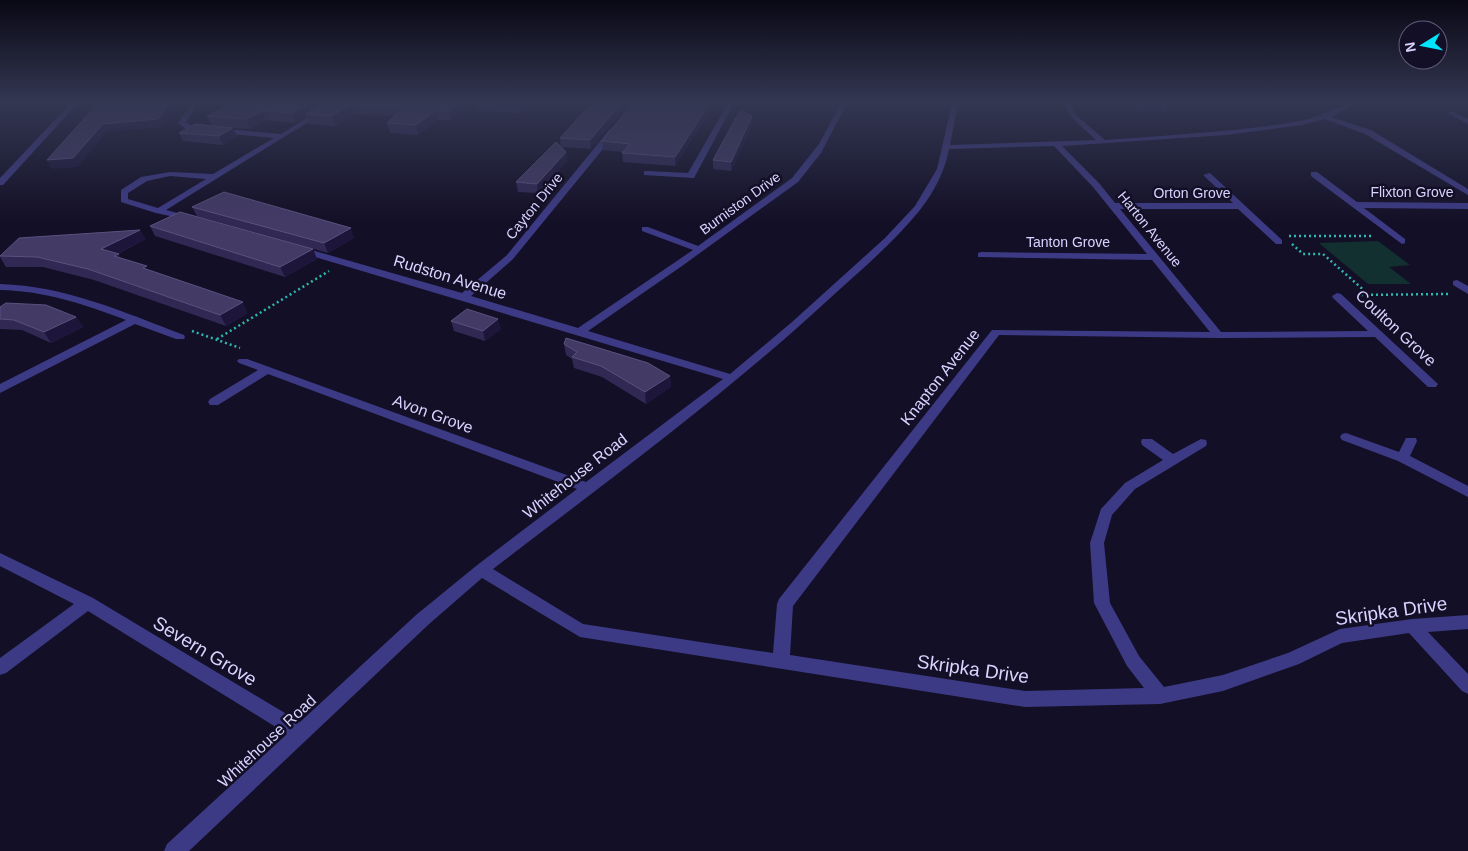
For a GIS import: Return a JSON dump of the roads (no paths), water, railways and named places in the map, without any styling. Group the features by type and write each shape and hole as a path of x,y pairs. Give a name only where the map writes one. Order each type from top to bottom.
{"street":[{"path":"0,183 38,143"},
{"path":"159,211 271,143"},
{"name":"Cayton Drive","path":"465,296 510,257 602,143"},
{"path":"647,173 691,176 709,143"},
{"name":"Burniston Drive","path":"578,333 700,249 795,180 810,164 825,143"},
{"name":"Whitehouse Road","path":"174,851 422,620 481,570 732,378 796,324 888,240 918,207 941,169 947,143"},
{"path":"946,146 1086,143"},
{"path":"1386,143 1468,193"},
{"name":"Harton Avenue","path":"1056,144 1096,185 1218,335"},
{"path":"196,221 124,200 124,192 144,179 170,174 214,177"},
{"name":"Flixton Grove","path":"1314,174 1399,238"},
{"name":"Orton Grove","path":"1207,175 1279,242"},
{"path":"1454,184 1468,184"},
{"name":"Flixton Grove","path":"1356,205 1468,206"},
{"name":"Orton Grove","path":"1113,206 1241,206"},
{"name":"Burniston Drive","path":"645,229 700,249"},
{"name":"Rudston Avenue","path":"289,246 465,296 578,333 732,378"},
{"name":"Tanton Grove","path":"981,256 1155,257"},
{"path":"1457,283 1468,291"},
{"path":"0,287 18,286 85,299 180,337"},
{"name":"Coulton Grove","path":"1338,296 1432,384"},
{"path":"0,389 134,320"},
{"name":"Knapton Avenue","path":"781,661 785,604 996,332 1218,335 1378,334"},
{"name":"Avon Grove","path":"243,361 588,488"},
{"path":"214,402 267,370"},
{"path":"1346,437 1402,458 1468,492"},
{"path":"1402,458 1411,441"},
{"path":"1147,442 1173,460"},
{"path":"1160,696 1133,661 1102,603 1097,543 1106,513 1130,486 1200,443"},
{"name":"Severn Grove","path":"0,558 87,603 302,733"},
{"name":"Skripka Drive","path":"481,570 580,630 1025,699 1160,696 1223,683 1293,659 1340,636 1412,626 1468,622"},
{"path":"0,668 87,603"},
{"path":"1412,626 1468,686"}]}
